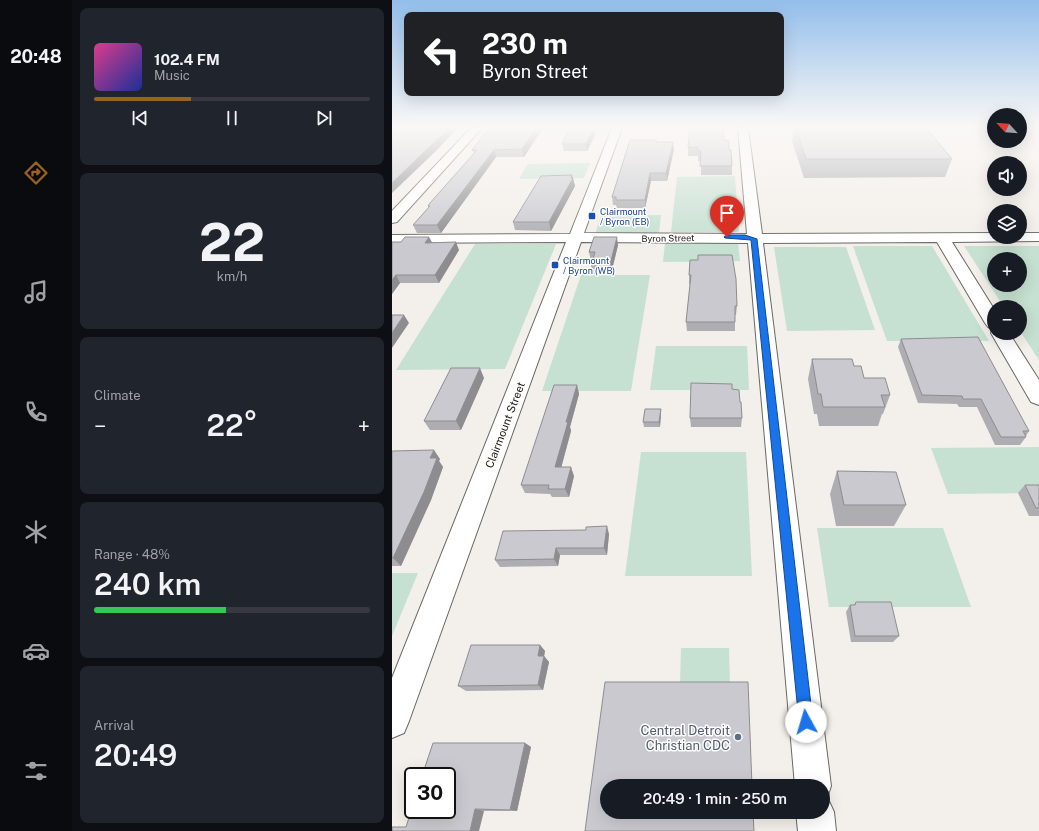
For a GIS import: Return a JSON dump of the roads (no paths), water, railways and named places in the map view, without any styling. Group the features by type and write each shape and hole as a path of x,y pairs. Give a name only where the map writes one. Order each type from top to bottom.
{"street":[{"path":"392,220 441,167"},
{"name":"Clairmount Street","path":"392,721 603,167"},
{"path":"747,167 812,779"},
{"name":"Byron Street","path":"392,240 745,237 754,239 1039,237"},
{"path":"942,238 987,312"},
{"path":"1004,340 1039,397"},
{"path":"816,819 817,831"}],"place":[{"name":"Clairmount / Byron (EB)","path":"592,216"},
{"name":"Clairmount / Byron (WB)","path":"555,265"},
{"name":"Central Detroit Christian CDC","path":"738,737"}]}
